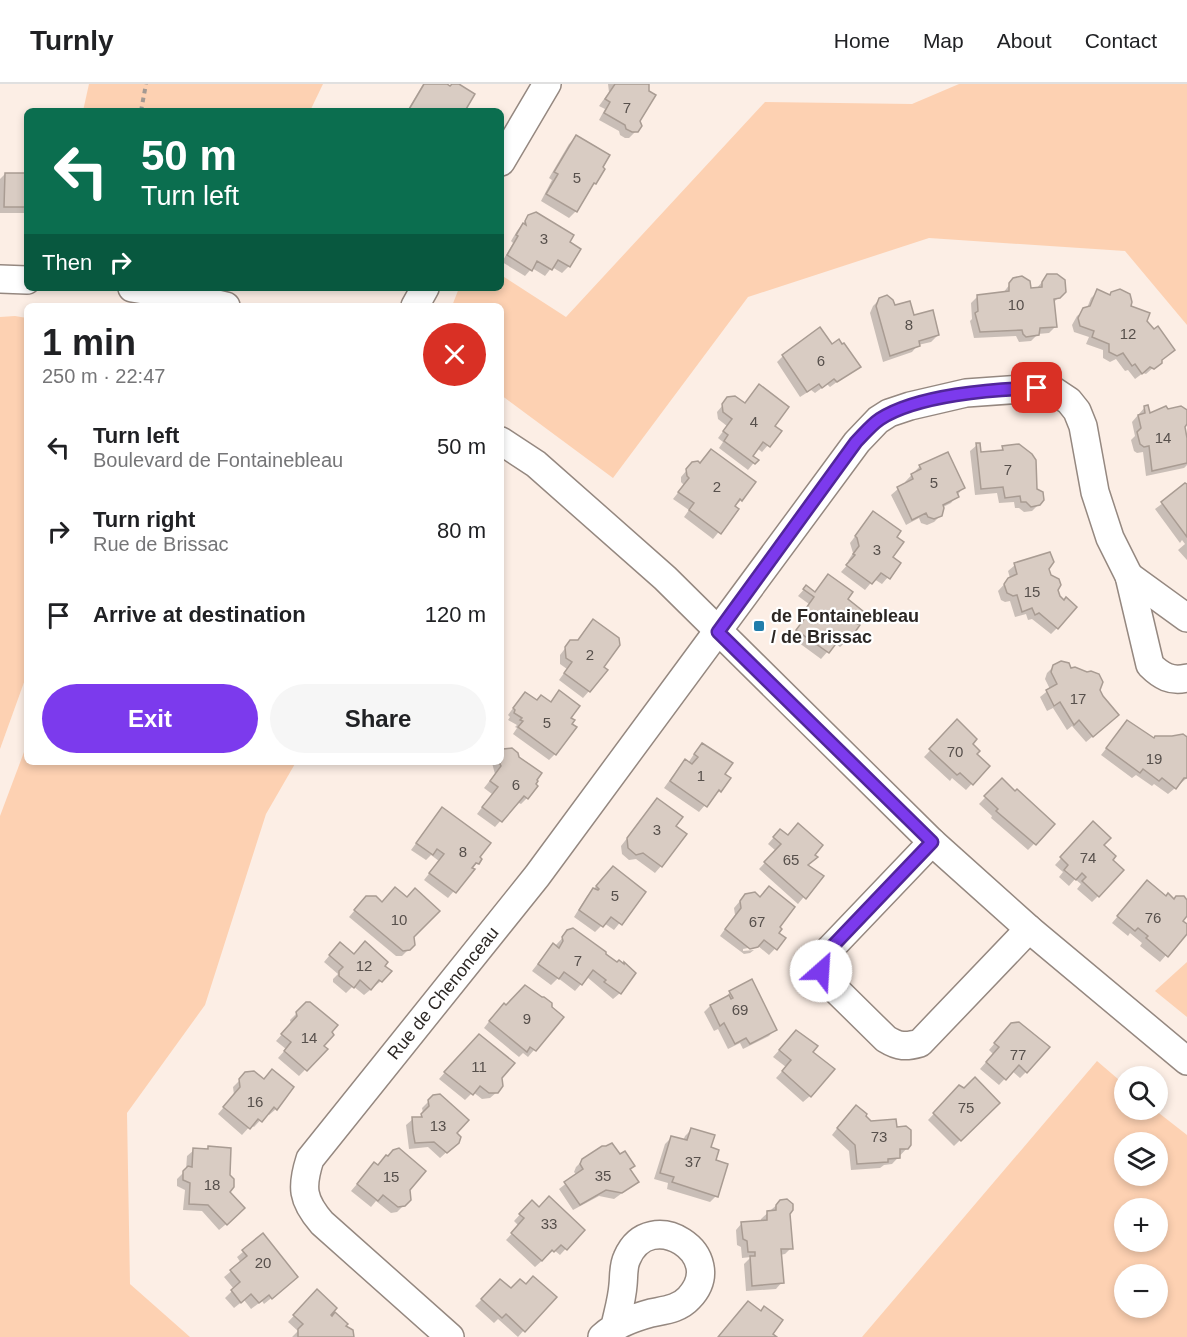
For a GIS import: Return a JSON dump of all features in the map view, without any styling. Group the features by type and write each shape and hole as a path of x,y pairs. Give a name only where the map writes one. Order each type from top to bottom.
{"street":[{"path":"504,157 547,84"},
{"path":"0,279 24,280"},
{"path":"150,291 213,303"},
{"name":"Rue de Chenonceau","path":"450,1337 322,1223 312,1211 307,1201 304,1182 310,1158 537,876 856,442 878,420 910,406 966,393 1037,388 1054,391 1069,401 1077,411 1083,426 1095,492 1110,538 1129,576"},
{"path":"504,443 536,464 665,578 932,842 1029,929 1187,1061"},
{"path":"1129,576 1187,618"},
{"path":"1129,576 1150,664 1159,674 1170,680 1187,678"},
{"path":"932,842 826,953 822,963 821,971 826,981 886,1039 897,1046 908,1047 920,1042 1029,929"}],"path":[{"path":"142,108 146,84"}],"shaded area":[{"path":"89,84 323,84 311,108 84,108"},
{"path":"959,84 1187,84 1187,325 1125,251 929,238 748,297 613,478 504,397 504,303 453,303 458,291 504,291 504,277 566,317 765,102 912,104"},
{"path":"0,317 24,318 24,682 0,749"},
{"path":"24,752 24,765 294,765 266,814 205,1005 127,1113 130,1284 190,1337 0,1337 0,816"},
{"path":"1187,962 1187,1017 1155,991"},
{"path":"1097,1061 1114,1076 1114,1120 1168,1120 1187,1135 1187,1337 862,1337"}],"building":[{"path":"424,84 450,86 459,84 475,94 467,108 410,108"},
{"path":"615,84 649,84 649,91 656,95 640,121 642,126 638,132 626,129 625,125 604,113 610,102 605,99"},
{"path":"576,135 610,155 603,167 605,169 577,212 546,194 558,174 554,172"},
{"path":"5,173 24,173 24,207 4,207"},
{"path":"536,212 574,235 570,242 581,249 570,267 558,260 552,270 537,261 532,271 507,255 523,223 526,225 528,215"},
{"path":"1047,274 1057,274 1065,280 1066,292 1060,298 1054,299 1057,327 1040,328 1039,335 1026,337 1022,330 980,332 975,313 978,311 977,295 1009,291 1009,283 1013,278 1022,276 1030,281 1031,288 1042,287"},
{"path":"1097,289 1110,295 1111,292 1120,289 1130,294 1131,306 1150,313 1147,321 1154,329 1158,326 1175,350 1154,369 1150,367 1142,374 1135,364 1132,366 1123,353 1117,356 1109,352 1109,344 1092,337 1094,331 1080,326 1078,318 1083,308 1090,306"},
{"path":"887,295 895,305 910,301 914,315 933,310 939,335 919,341 920,346 890,356 876,306 879,298"},
{"path":"820,327 832,344 839,339 842,344 844,343 861,367 837,382 834,379 822,388 819,384 807,392 782,355"},
{"path":"759,384 789,407 775,426 782,431 770,447 763,442 753,456 759,460 755,464 724,441 728,435 723,431 732,419 723,412 722,404 727,397 735,396 745,403"},
{"path":"1148,405 1150,413 1166,406 1168,409 1181,406 1187,410 1185,427 1187,463 1152,471 1149,446 1144,447 1140,444 1137,432 1141,428 1138,415 1145,413 1144,406"},
{"path":"976,443 980,443 981,452 1003,450 1002,446 1019,444 1032,454 1036,460 1037,489 1043,492 1044,500 1040,505 1031,507 1026,502 1021,502 1020,496 1005,498 1003,487 981,489"},
{"path":"711,449 756,482 742,501 740,499 735,506 739,509 721,534 689,510 694,503 678,492 689,478 686,469 692,462 700,463"},
{"path":"948,452 965,488 957,492 959,497 943,505 942,516 934,519 928,517 926,513 912,520 897,487 913,479 911,474 921,469 919,465"},
{"path":"1185,483 1187,484 1187,537 1161,502"},
{"path":"873,511 901,531 897,537 904,542 893,557 901,563 890,579 881,573 872,584 846,565 859,546 855,536"},
{"path":"1050,552 1054,562 1049,569 1051,575 1059,579 1060,596 1064,600 1066,597 1077,607 1058,629 1039,613 1035,615 1032,608 1022,612 1017,595 1007,593 1004,584 1008,578 1017,574 1014,563"},
{"path":"828,574 853,592 848,599 863,611 854,622 860,625 848,642 841,637 829,653 796,630 808,614 804,611 814,597 803,589 806,585 815,592"},
{"path":"593,619 619,638 620,645 604,667 608,670 590,692 564,673 572,662 566,658 565,647 570,640 578,640"},
{"path":"1061,661 1069,663 1071,668 1075,667 1099,674 1103,682 1100,690 1119,715 1093,737 1079,720 1074,725 1060,702 1054,706 1046,690 1057,684 1051,672 1053,665"},
{"path":"559,690 580,706 571,718 575,720 572,724 577,727 556,755 518,727 523,721 514,713 513,708 525,692 537,700 541,695 551,702"},
{"path":"957,719 977,739 973,744 980,751 977,754 990,766 973,785 960,773 957,775 929,749"},
{"path":"1127,720 1154,738 1155,736 1183,734 1187,737 1187,778 1184,778 1176,789 1162,778 1159,781 1143,769 1140,773 1106,748"},
{"path":"702,743 733,763 725,774 731,778 707,807 670,781 685,759 692,764 698,757 694,754"},
{"path":"512,748 519,757 542,773 537,780 538,786 528,799 524,796 502,822 482,807 498,787 490,781 500,765 504,765 504,749"},
{"path":"1002,778 1055,824 1036,845 996,811 998,809 984,796"},
{"path":"657,798 683,817 676,826 687,834 662,867 643,853 636,855 628,848 627,838"},
{"path":"442,807 491,843 480,857 482,859 479,864 476,863 472,868 475,869 456,893 429,873 444,854 437,849 433,855 416,843"},
{"path":"1093,821 1111,838 1104,845 1116,856 1113,860 1124,870 1099,897 1082,881 1086,877 1082,873 1076,880 1064,870 1068,865 1060,857"},
{"path":"798,823 823,845 815,855 818,857 808,865 824,876 806,899 764,862 781,844 773,837 780,829 788,835"},
{"path":"613,866 646,892 622,925 611,917 603,927 579,910 593,888 599,889 596,886"},
{"path":"1147,880 1166,896 1168,893 1174,899 1176,896 1184,896 1187,900 1187,916 1183,921 1187,924 1187,934 1168,957 1146,938 1148,936 1138,928 1135,931 1117,916"},
{"path":"769,886 795,907 780,927 782,929 779,933 786,938 777,950 764,940 758,947 750,949 725,929 741,908 740,901 745,894 755,892 760,897"},
{"path":"395,887 407,897 415,888 440,911 414,937 415,945 410,950 403,951 354,910 366,896 376,896 382,902"},
{"path":"573,928 617,962 619,960 624,964 624,962 636,973 621,994 604,982 606,980 593,970 582,985 564,972 559,979 538,964 553,943 559,948 563,941 562,937 567,930"},
{"path":"365,941 388,962 385,966 392,971 382,982 379,980 371,990 360,980 354,988 339,976 339,971 343,967 329,955 340,942 354,954"},
{"path":"752,979 777,1030 750,1044 746,1038 735,1044 724,1023 720,1026 710,1005 729,995 731,999 733,998 729,991"},
{"path":"525,985 552,1003 552,1007 564,1017 536,1051 530,1047 527,1052 489,1021 504,1003 506,1005"},
{"path":"306,1002 310,1002 338,1025 332,1032 334,1035 324,1046 328,1049 307,1071 284,1051 291,1042 281,1034"},
{"path":"1019,1022 1050,1047 1027,1073 1019,1065 1006,1080 986,1062 999,1047 994,1043 1011,1023"},
{"path":"796,1030 818,1046 813,1052 835,1069 811,1097 782,1071 791,1060 779,1050"},
{"path":"479,1034 515,1063 502,1078 503,1086 498,1093 489,1093 480,1086 473,1095 444,1072"},
{"path":"272,1069 294,1087 277,1110 274,1107 262,1122 258,1119 250,1129 223,1107 240,1087 239,1079 245,1072 254,1071 264,1079"},
{"path":"975,1077 1000,1103 961,1141 933,1113 959,1085 964,1088"},
{"path":"440,1094 469,1120 457,1133 461,1137 459,1143 447,1153 434,1142 415,1143 413,1132 412,1117 422,1117 421,1114 429,1106 428,1100 433,1095"},
{"path":"856,1105 867,1114 866,1116 871,1121 896,1119 897,1127 906,1126 911,1130 911,1145 908,1149 900,1149 900,1158 888,1159 888,1162 857,1164 855,1145 837,1128"},
{"path":"691,1128 715,1135 711,1147 719,1150 716,1160 728,1164 718,1197 672,1182 674,1177 660,1173 671,1136 687,1140"},
{"path":"612,1143 620,1154 625,1151 635,1166 630,1169 639,1182 622,1193 606,1190 580,1205 564,1182 583,1169 580,1164 582,1159 602,1146"},
{"path":"208,1146 231,1148 230,1175 234,1179 234,1187 230,1192 245,1208 227,1225 208,1205 189,1204 190,1183 183,1180 183,1171 188,1166 192,1167 193,1148 208,1149"},
{"path":"399,1148 426,1171 410,1190 411,1200 405,1206 398,1207 383,1195 378,1201 357,1184 374,1162 378,1165 386,1155 388,1156 393,1150"},
{"path":"549,1196 585,1230 567,1250 561,1245 554,1252 552,1250 542,1261 511,1233 524,1218 519,1214 532,1200 539,1207"},
{"path":"787,1199 793,1204 790,1214 793,1249 781,1249 784,1283 752,1286 750,1256 755,1256 755,1252 748,1252 747,1241 743,1239 741,1222 767,1220 767,1211 776,1210 776,1205 780,1200"},
{"path":"263,1233 298,1277 272,1299 269,1295 259,1303 251,1294 241,1303 231,1290 240,1282 230,1270 247,1256 242,1250"},
{"path":"533,1276 557,1297 525,1332 506,1314 502,1318 481,1299 500,1279 511,1288 520,1279 526,1284"},
{"path":"317,1289 337,1308 331,1315 335,1312 348,1324 346,1326 353,1330 354,1337 298,1337 298,1329 303,1324 293,1315"},
{"path":"748,1301 761,1311 764,1306 783,1320 773,1334 777,1337 718,1337"}],"place":[{"name":"de Fontainebleau / de Brissac","path":"759,626"}],"route":[{"path":"821,971 826,953 932,842 718,632 856,442 878,420 910,406 966,393 1037,388"}]}
